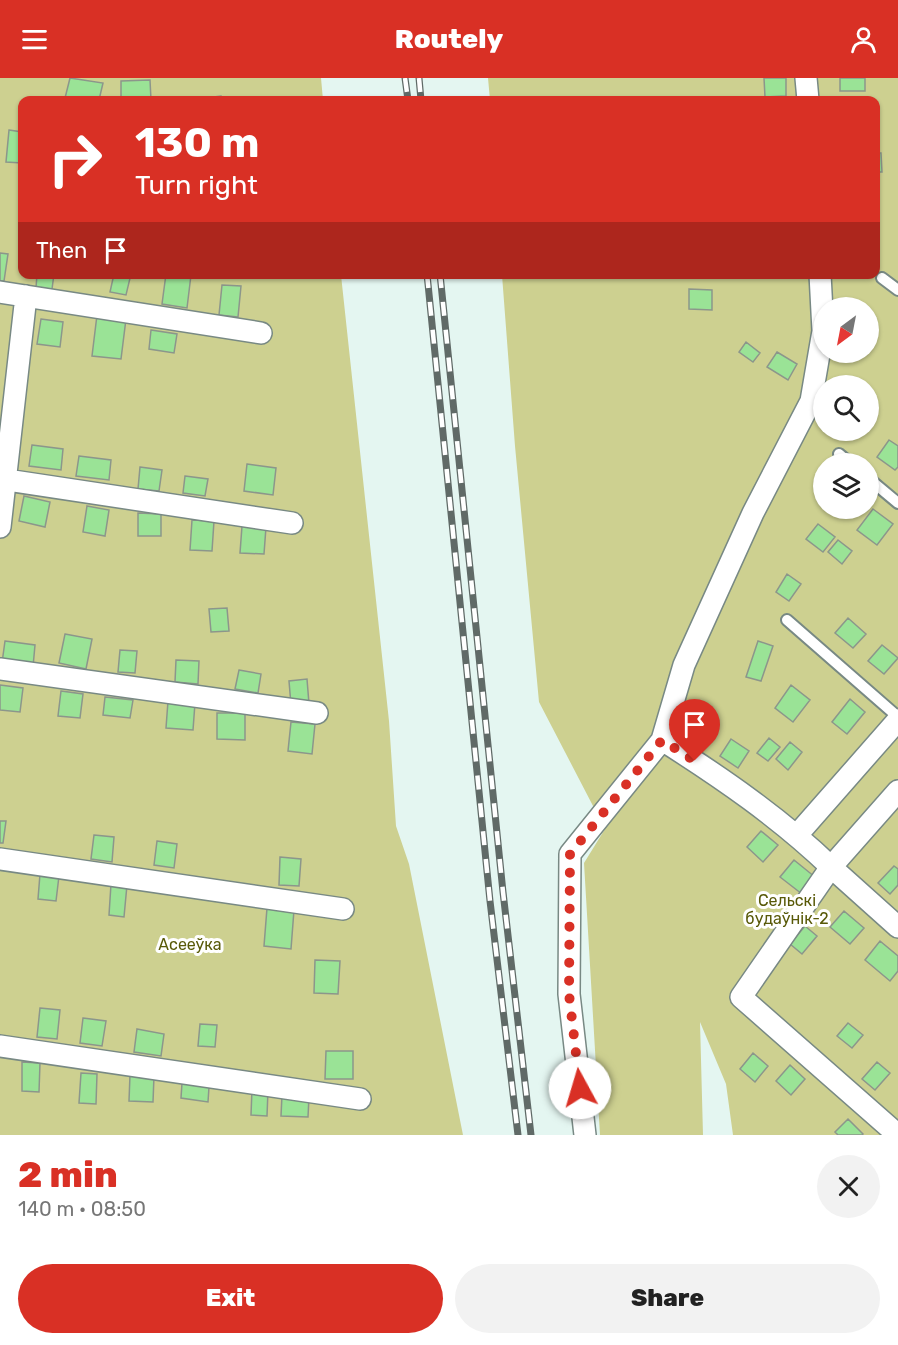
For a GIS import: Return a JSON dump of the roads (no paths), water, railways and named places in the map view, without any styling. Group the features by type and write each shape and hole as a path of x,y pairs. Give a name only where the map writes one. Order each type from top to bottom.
{"street":[{"path":"806,78 808,96"},
{"path":"585,1135 569,994 570,854 662,740 684,665 753,513 811,401 824,331 820,279"},
{"path":"0,292 261,333"},
{"path":"0,527 3,480 26,296"},
{"path":"3,480 292,523"},
{"path":"0,669 317,713"},
{"path":"797,835 898,719"},
{"path":"662,740 712,772 797,835 898,927"},
{"path":"898,791 831,867 741,997 898,1134"},
{"path":"0,859 342,909"},
{"path":"0,1047 360,1099"}],"lane":[{"path":"882,278 898,290"},
{"path":"879,487 898,503"},
{"path":"787,620 898,719"}],"railway":[{"path":"405,78 407,96"},
{"path":"419,78 421,96"},
{"path":"428,279 490,901 518,1135"},
{"path":"441,279 503,892 531,1135"}],"park label":[{"name":"Сельскі будаўнік-2","path":"787,909"},
{"name":"Асееўка","path":"190,944"}]}
